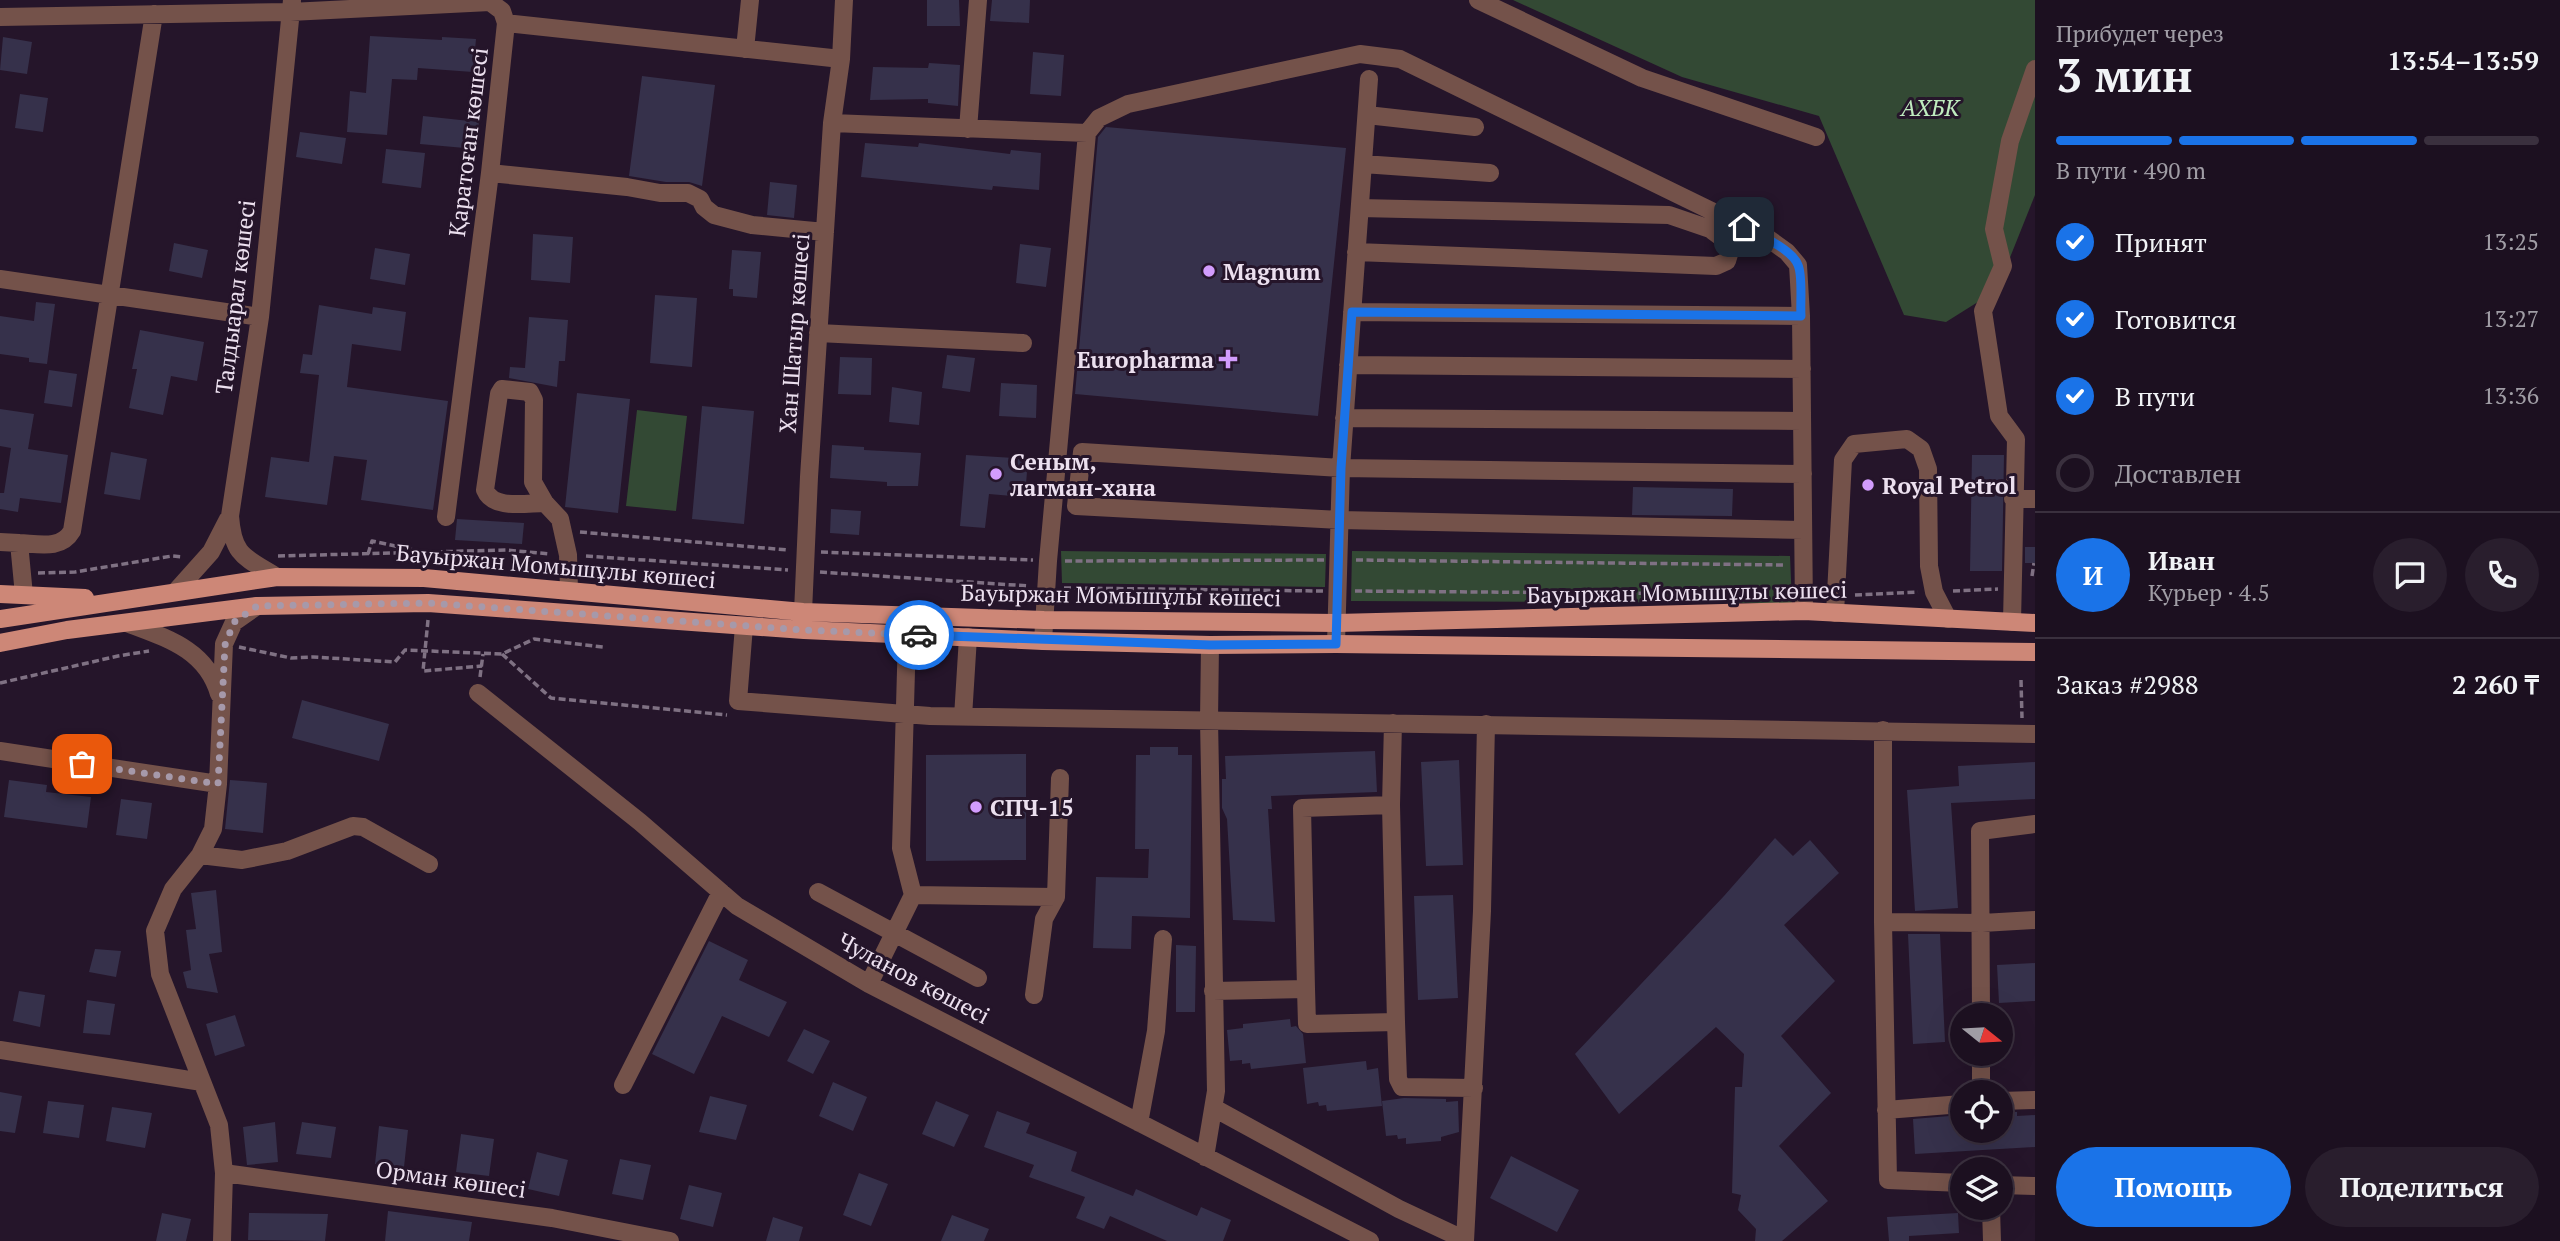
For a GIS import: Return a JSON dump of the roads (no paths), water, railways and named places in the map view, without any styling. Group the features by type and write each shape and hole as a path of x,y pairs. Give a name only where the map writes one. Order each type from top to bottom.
{"main road":[{"name":"Бауыржан Момышұлы көшесі","path":"0,619 177,590 277,577 424,578 803,611 1044,620 1337,623 1804,611 1835,604 1948,619 2035,623"},
{"path":"0,594 127,600"},
{"name":"Бауыржан Момышұлы көшесі","path":"1,643 67,630 257,606 428,603 744,626 1043,641 1210,645 2035,652"}],"street":[{"path":"745,49 750,0"},
{"name":"Хан Шатыр көшесі","path":"803,611 832,123 841,58 844,0"},
{"path":"968,128 978,0"},
{"path":"1478,0 1642,78 1816,137"},
{"path":"0,17 491,1 502,11 506,23"},
{"name":"Талдыарал көшесі","path":"277,577 244,557 236,548 231,536 229,516 260,317 291,6"},
{"path":"0,542 54,545 67,539 72,531 154,14"},
{"name":"Қаратоған көшесі","path":"446,517 490,173 506,23 841,58"},
{"path":"1043,641 1087,133 1099,118 1128,104 1360,54 1399,59 1769,239 1787,252 1798,265 1802,369 1804,611"},
{"path":"2012,622 2016,439 1999,416 1983,311 2003,267 1994,229 2010,141 2035,69"},
{"path":"1336,644 1341,468 1369,79"},
{"path":"1367,115 1475,127"},
{"path":"832,123 1087,133"},
{"path":"1363,164 1490,173"},
{"path":"490,173 688,193 700,199 704,207 714,215 752,225 825,232"},
{"path":"1356,252 1716,266 1727,261 1730,251 1728,243 1710,229 1670,215 1360,208"},
{"path":"0,279 260,317"},
{"path":"1352,312 1801,316"},
{"path":"818,333 1023,343"},
{"path":"1348,365 1802,369"},
{"path":"545,503 495,502 488,497 485,490 499,394 502,389 530,392 534,400 533,482 545,503 560,519 568,555 569,590"},
{"path":"1345,418 1802,421"},
{"path":"1835,604 1843,460 1854,444 1908,439 1921,449 1928,469 1929,566 1934,592 1948,619"},
{"path":"1060,449 1341,468 1803,474"},
{"path":"1076,506 1082,452"},
{"path":"2013,499 2035,499"},
{"path":"1054,504 1340,520 1804,530"},
{"path":"177,590 216,545 229,516"},
{"path":"19,543 24,595"},
{"path":"222,1241 224,1173 219,1125 160,974 155,931 173,889 200,855 213,829 225,645 234,622 257,606"},
{"path":"127,623 176,642 190,651 209,670 222,704"},
{"path":"744,626 738,701 963,717 2035,734"},
{"path":"869,984 913,895 901,848 907,635"},
{"path":"963,717 968,637"},
{"path":"1205,1157 1216,1091 1210,645"},
{"name":"Чуланов көшесі","path":"478,693 640,822 737,906 869,984 1370,1241"},
{"path":"1393,723 1391,805 1398,1079 1402,1087 1474,1088"},
{"path":"1214,1108 1399,1209 1465,1240 1482,911 1486,724"},
{"path":"1883,730 1883,922 1888,1181 1950,1183"},
{"path":"0,751 218,784"},
{"path":"1034,995 1044,919 1056,897 1059,778"},
{"path":"1391,805 1302,808 1306,989 1307,1024 1396,1022"},
{"path":"1981,1003 1980,831 2035,824"},
{"path":"200,855 242,860 287,851 354,826 363,827 429,864"},
{"path":"624,1085 721,892"},
{"path":"818,892 978,978"},
{"path":"913,895 1056,897"},
{"path":"1883,922 1982,923 2035,920"},
{"path":"1139,1123 1156,1031 1163,939"},
{"path":"1213,991 1306,989"},
{"path":"0,1050 202,1082"},
{"path":"2013,1101 2035,1100"},
{"path":"1886,1110 1950,1105"},
{"name":"Орман көшесі","path":"224,1173 525,1214 670,1241"},
{"path":"2013,1185 2035,1186"},
{"path":"1991,1220 1992,1241"}],"place":[{"name":"Magnum","path":"1209,271"},
{"name":"Europharma","path":"1228,359"},
{"name":"Сеным, лагман-хана","path":"996,474"},
{"name":"Royal Petrol","path":"1868,485"},
{"name":"СПЧ-15","path":"976,807"}],"park label":[{"name":"АХБК","path":"1930,107"}]}
